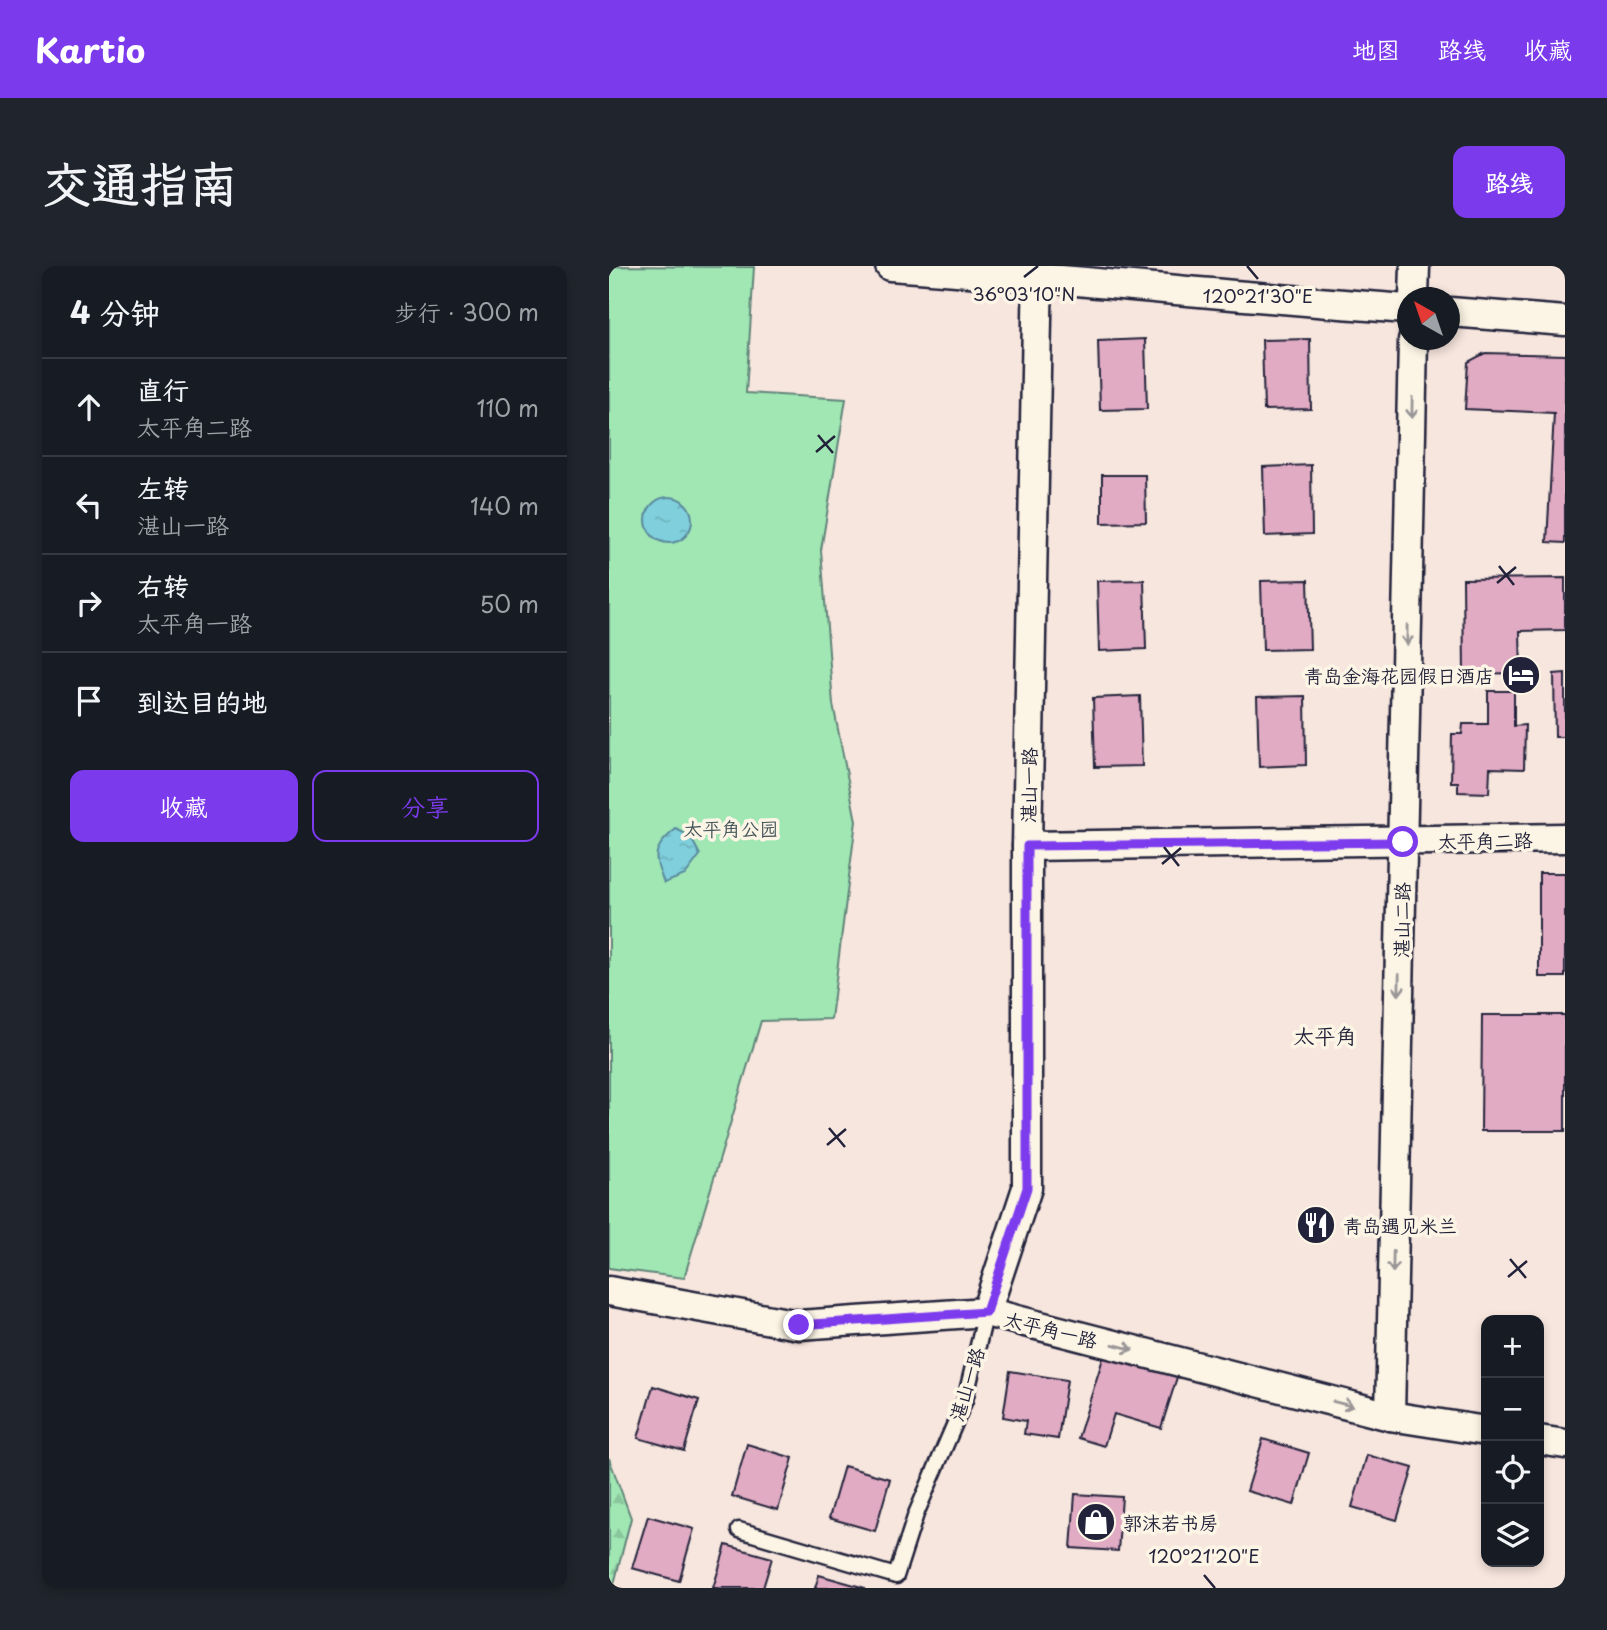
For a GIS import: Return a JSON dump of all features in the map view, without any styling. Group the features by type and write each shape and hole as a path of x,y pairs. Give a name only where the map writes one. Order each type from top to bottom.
{"street":[{"path":"890,266 1038,271 1263,299 1397,309"},
{"path":"1414,287 1415,266"},
{"name":"湛山一路","path":"986,1312 1027,1188 1027,846 1038,271"},
{"path":"1460,313 1565,320"},
{"name":"湛山二路","path":"1390,1416 1413,350"},
{"name":"太平角二路","path":"1027,846 1565,838"},
{"name":"太平角一路","path":"609,1291 799,1325 986,1312 1390,1416 1481,1430"},
{"path":"1544,1441 1565,1444"}],"lane":[{"name":"湛山一路","path":"739,1530 896,1582 916,1514 965,1400 986,1312"}],"green space":[{"name":"太平角公园","path":"609,266 754,267 746,393 846,399 821,550 833,704 856,821 831,1019 761,1021 684,1278 609,1268"},
{"path":"609,1458 631,1518 613,1588 609,1588"}],"water":[{"path":"669,497 685,504 692,520 685,536 669,543 653,536 646,520 653,504"},
{"path":"676,829 690,836 700,855 685,875 664,883 657,853 662,842"}],"building":[{"path":"1145,339 1147,409 1100,410 1098,341"},
{"path":"1310,339 1311,409 1264,410 1262,340"},
{"path":"1485,353 1565,355 1565,543 1547,542 1554,413 1465,409 1468,362"},
{"path":"1311,465 1312,534 1265,536 1263,467"},
{"path":"1102,475 1145,475 1146,522 1102,523"},
{"path":"1565,578 1565,630 1520,631 1521,673 1464,674 1463,579"},
{"path":"1144,580 1146,649 1099,651 1097,581"},
{"path":"1308,580 1310,649 1263,650 1261,581"},
{"path":"1565,673 1565,737 1555,737 1554,674"},
{"path":"1488,691 1514,691 1514,726 1525,725 1524,769 1490,768 1489,793 1458,792 1458,782 1451,782 1452,734 1462,734 1463,724 1488,724"},
{"path":"1140,696 1142,766 1095,767 1093,698"},
{"path":"1305,696 1306,765 1259,767 1257,697"},
{"path":"1539,873 1565,873 1565,977 1539,977"},
{"path":"1482,1015 1565,1015 1565,1131 1481,1131"},
{"path":"1105,1352 1178,1374 1161,1428 1114,1414 1104,1446 1078,1438"},
{"path":"1010,1371 1067,1380 1058,1439 1024,1434 1026,1421 1003,1417"},
{"path":"653,1386 699,1400 684,1451 638,1438"},
{"path":"1263,1439 1309,1453 1294,1505 1247,1491"},
{"path":"747,1444 793,1458 778,1510 732,1496"},
{"path":"1367,1455 1413,1468 1397,1520 1352,1507"},
{"path":"844,1466 890,1479 875,1531 829,1518"},
{"name":"郭沫若书房","path":"1075,1494 1122,1497 1118,1551 1071,1548"},
{"path":"648,1516 694,1529 679,1581 632,1568"},
{"path":"726,1545 772,1558 763,1588 713,1588"},
{"path":"819,1575 865,1588 815,1588"}],"place":[{"name":"青岛金海花园假日酒店","path":"1521,675"},
{"name":"青岛遇见米兰","path":"1316,1225"},
{"name":"郭沫若书房","path":"1096,1522"}],"district":[{"name":"太平角","path":"1325,1035"}],"route":[{"path":"799,1325 986,1312 1027,1188 1027,846 1403,842"}]}
